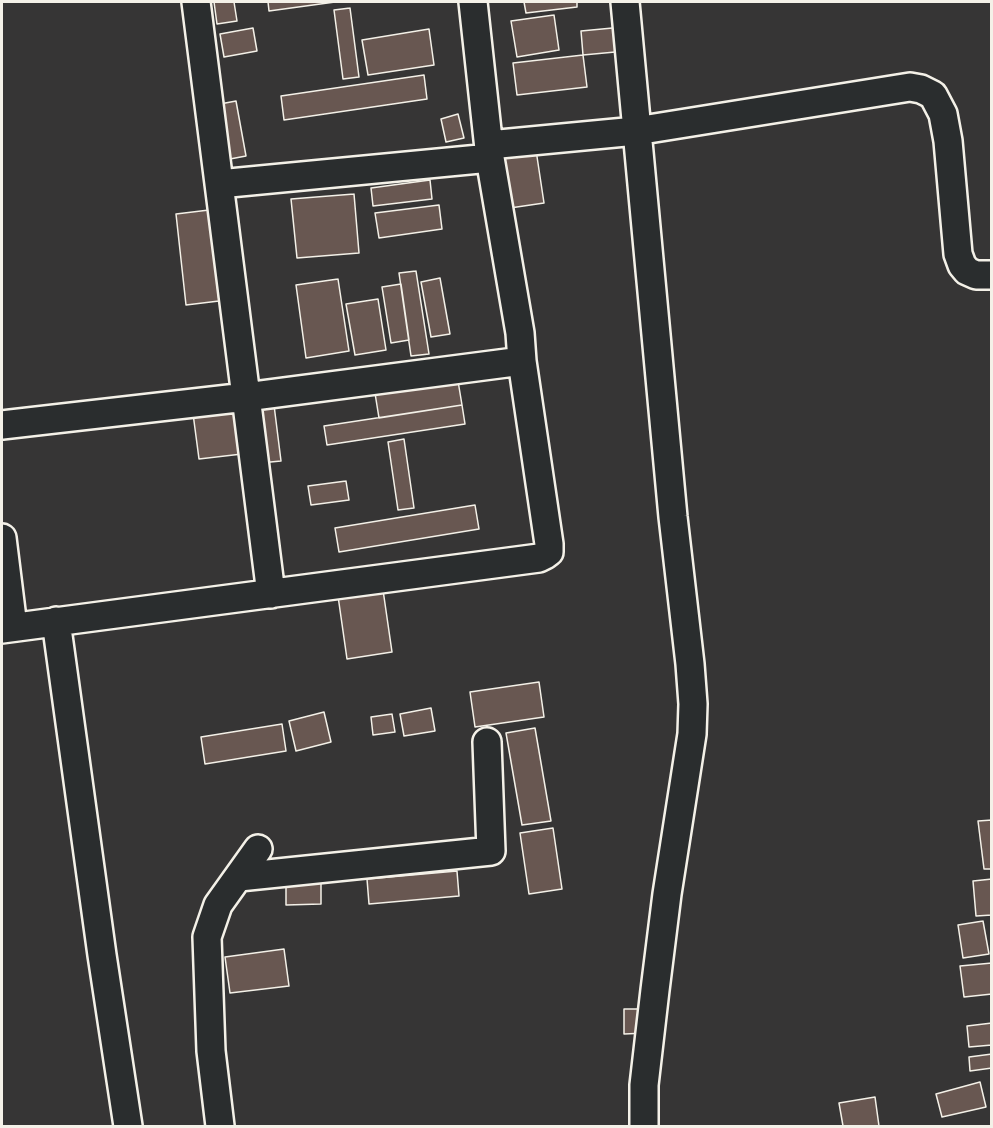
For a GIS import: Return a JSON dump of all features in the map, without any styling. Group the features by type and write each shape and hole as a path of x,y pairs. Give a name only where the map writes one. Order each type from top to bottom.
{"street":[{"path":"196,2 271,594"},
{"path":"2,538 7,628 539,558 549,552 520,333 490,151 473,2"},
{"path":"625,2 673,517 693,704 692,734 667,894 644,1085 644,1126"},
{"path":"219,184 636,131 910,87 933,95 943,114 948,141 958,254 962,265 967,271 976,275 992,274"},
{"path":"2,425 246,397 522,361"},
{"path":"56,621 128,1126"},
{"path":"239,877 491,851 486,742"},
{"path":"220,1126 211,1051 207,937 218,905 258,849"}],"building":[{"path":"214,2 234,2 237,21 217,24"},
{"path":"268,2 335,2 269,11"},
{"path":"524,2 577,2 577,7 526,13"},
{"path":"350,8 359,77 343,79 334,10"},
{"path":"554,15 559,50 517,57 511,21"},
{"path":"623,27 626,51 583,55 581,31"},
{"path":"253,28 257,51 224,57 220,34"},
{"path":"429,29 434,65 368,75 362,40"},
{"path":"583,55 587,87 517,95 513,63"},
{"path":"424,75 427,99 284,120 281,96"},
{"path":"236,101 246,156 230,159 220,104"},
{"path":"458,114 464,138 446,142 441,119"},
{"path":"536,150 544,203 510,208 503,155"},
{"path":"430,180 432,199 373,206 371,188"},
{"path":"354,194 359,253 297,258 291,199"},
{"path":"439,205 442,229 379,238 375,213"},
{"path":"209,210 219,301 186,305 176,214"},
{"path":"416,271 429,354 411,356 399,273"},
{"path":"440,278 450,334 431,337 421,282"},
{"path":"338,279 349,351 306,358 296,285"},
{"path":"401,284 409,340 391,343 382,287"},
{"path":"378,299 386,350 355,355 346,304"},
{"path":"457,375 462,405 379,418 374,387"},
{"path":"236,400 242,454 199,459 192,406"},
{"path":"274,405 281,461 260,463 253,408"},
{"path":"462,405 465,424 327,445 324,426"},
{"path":"404,439 414,508 398,510 388,442"},
{"path":"346,481 349,500 311,505 308,486"},
{"path":"475,505 479,529 339,552 335,528"},
{"path":"382,583 392,652 347,659 337,589"},
{"path":"539,682 544,717 475,727 470,692"},
{"path":"431,708 435,731 404,736 400,714"},
{"path":"324,712 331,742 296,751 289,721"},
{"path":"392,714 395,732 373,735 371,717"},
{"path":"282,724 286,751 205,764 201,737"},
{"path":"535,728 551,821 522,825 506,733"},
{"path":"992,820 992,869 984,869 978,821"},
{"path":"553,828 562,889 529,894 520,833"},
{"path":"457,871 459,896 369,904 367,879"},
{"path":"992,879 992,915 976,916 973,881"},
{"path":"321,882 321,904 286,905 286,883"},
{"path":"983,921 989,954 963,958 958,925"},
{"path":"284,949 289,986 230,993 225,957"},
{"path":"992,963 992,994 964,997 960,966"},
{"path":"624,1009 646,1009 646,1033 624,1034"},
{"path":"992,1023 992,1045 969,1047 967,1026"},
{"path":"992,1054 992,1068 970,1071 969,1057"},
{"path":"980,1082 986,1107 942,1117 936,1094"},
{"path":"875,1097 879,1126 843,1126 839,1103"}]}
